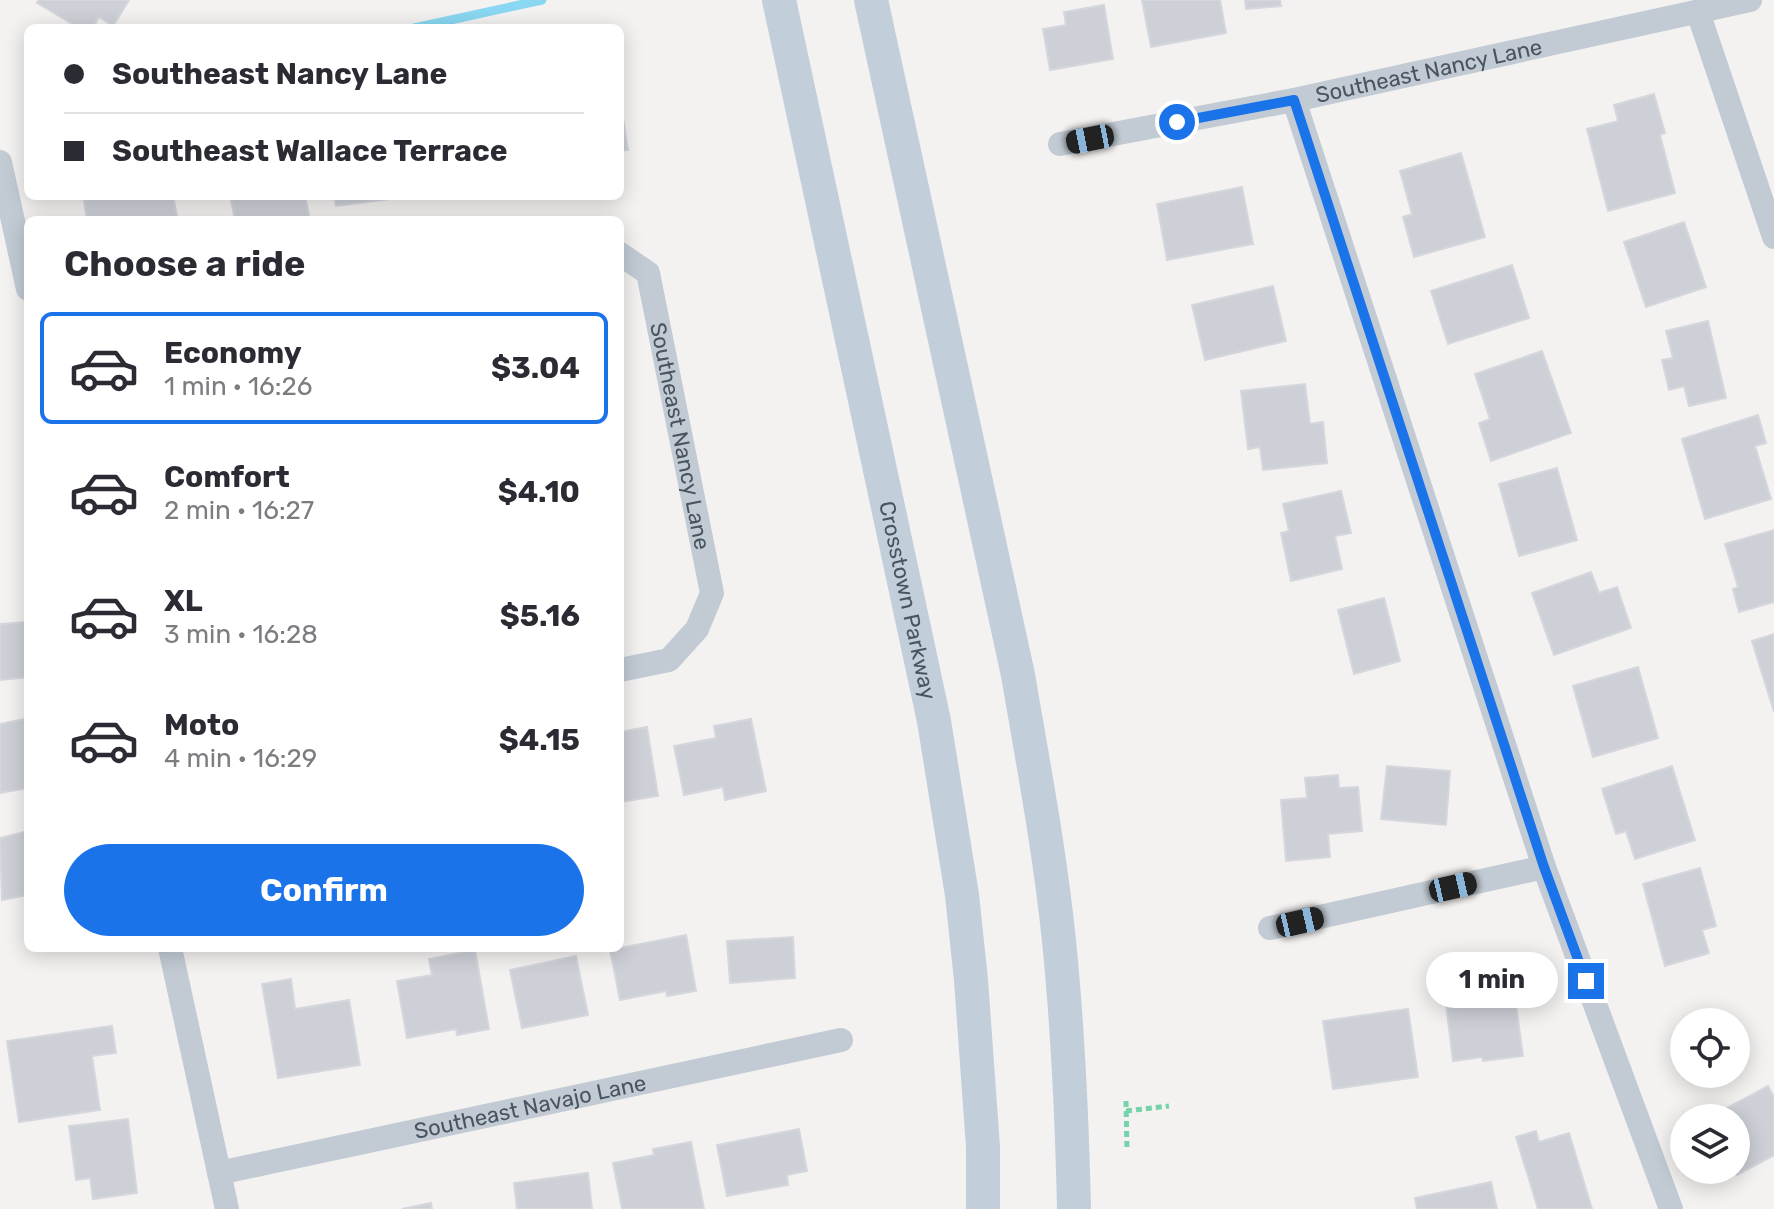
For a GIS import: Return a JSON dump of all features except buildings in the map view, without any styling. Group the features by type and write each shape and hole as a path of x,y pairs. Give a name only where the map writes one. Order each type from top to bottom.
{"main road":[{"name":"Crosstown Parkway","path":"779,0 934,721 962,895 971,980 983,1147 983,1209"},
{"path":"871,0 1018,675 1034,764 1059,939 1072,1124 1074,1209"}],"street":[{"name":"Southeast Nancy Lane","path":"1060,144 1294,100 1750,0"},
{"path":"1698,12 1774,237"},
{"path":"1294,100 1544,867 1671,1209"},
{"path":"0,162 24,271"},
{"name":"Southeast Nancy Lane","path":"624,257 648,273 712,593 697,629 669,660 624,669"},
{"path":"1270,928 1544,867"},
{"path":"171,952 227,1209"},
{"name":"Southeast Navajo Lane","path":"219,1173 841,1040"}],"path":[{"path":"1126,1101 1127,1151"},
{"path":"1126,1111 1169,1106"}],"waterway":[{"path":"432,24 542,0"}],"route":[{"path":"1177,122 1294,100 1544,867 1586,981"}]}
